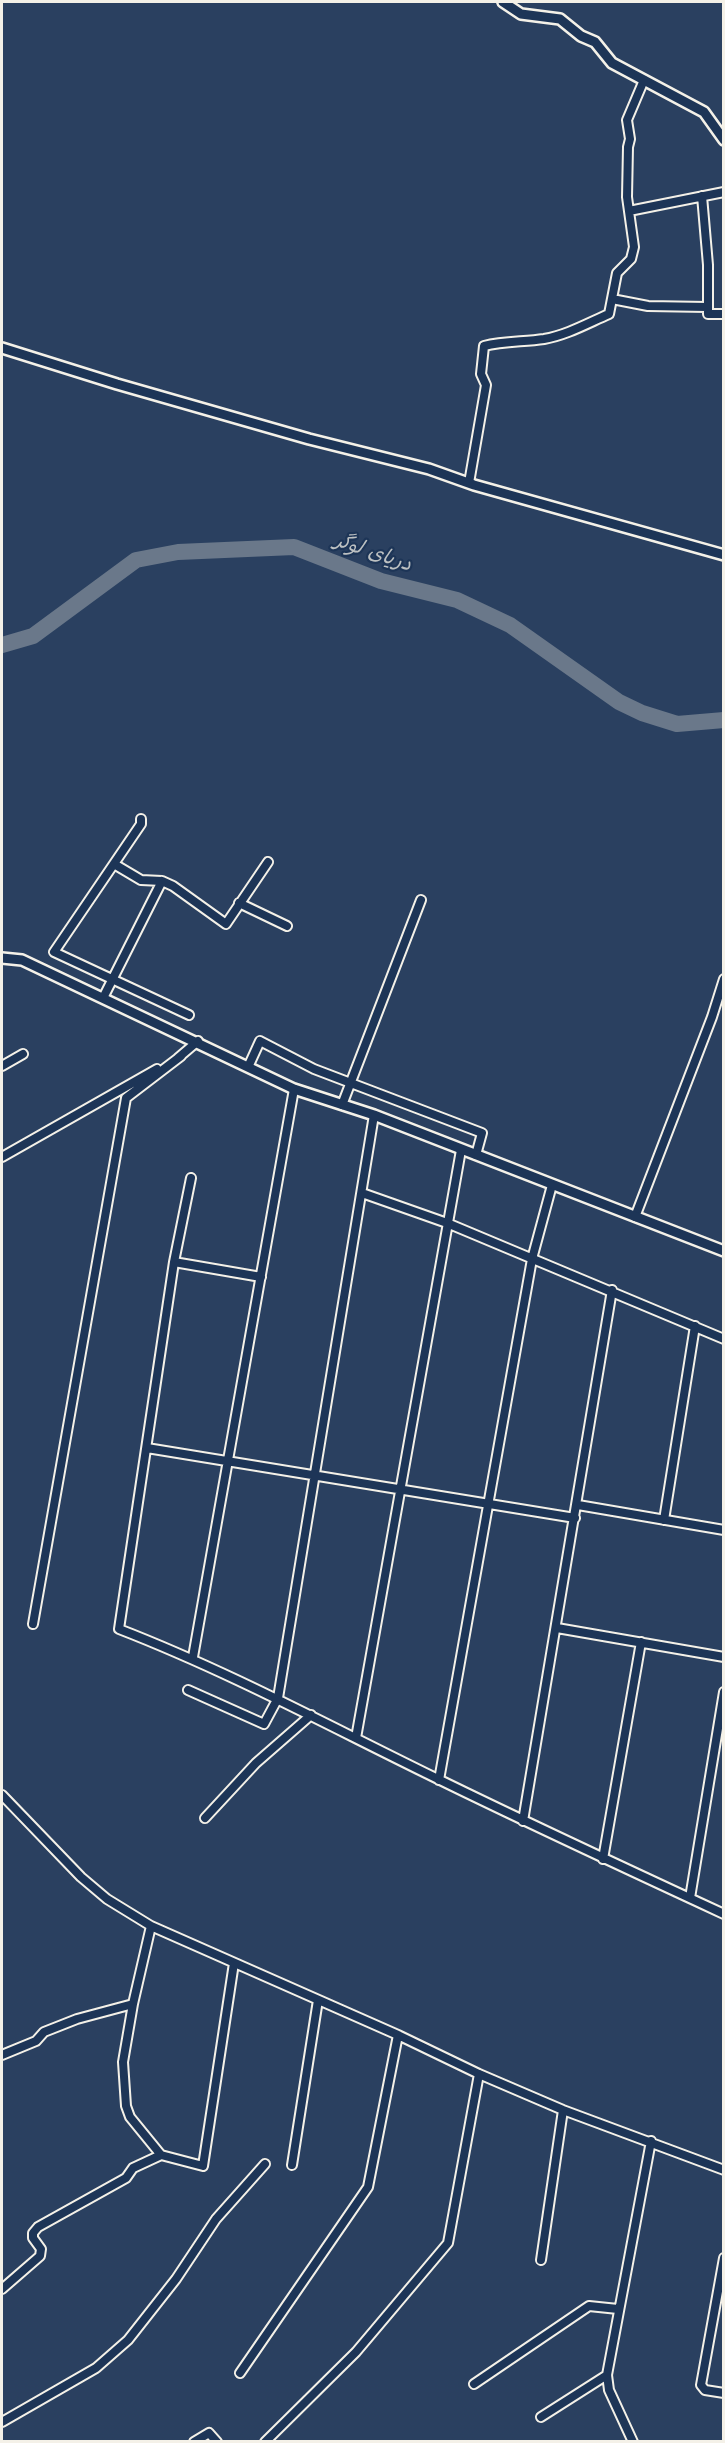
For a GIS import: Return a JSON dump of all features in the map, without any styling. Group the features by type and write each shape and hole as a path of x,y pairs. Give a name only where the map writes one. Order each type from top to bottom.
{"street":[{"path":"503,2 516,6 520,14 560,19 581,36 595,42 612,63 704,112 723,140"},
{"path":"469,483 486,385 481,374 484,346 501,342 544,339 572,332 609,314 617,273 631,259 634,247 627,187 630,139 627,120 644,80"},
{"path":"629,211 723,192"},
{"path":"702,196 708,265 708,314 723,314"},
{"path":"612,299 648,306 708,307"},
{"path":"2,348 298,436 429,469 469,483 723,555"},
{"path":"141,819 141,824 54,951 189,1015"},
{"path":"114,864 141,880 162,881 226,924 267,862"},
{"path":"103,998 162,881"},
{"path":"342,1105 421,900"},
{"path":"240,903 287,926"},
{"path":"2,958 22,960 249,1065 294,1089 374,1116 552,1185 637,1214 723,1251"},
{"path":"637,1214 723,979"},
{"path":"33,1624 126,1098 198,1041"},
{"path":"249,1065 260,1041 314,1069 482,1133 476,1155"},
{"path":"2,1066 23,1054"},
{"path":"2,1157 181,1056"},
{"path":"193,1658 294,1089"},
{"path":"188,1690 264,1724 278,1698 374,1116"},
{"path":"356,1738 461,1150"},
{"path":"191,1178 174,1262 119,1629 193,1658 278,1698 524,1821 723,1914"},
{"path":"440,1780 532,1259 552,1185"},
{"path":"362,1192 447,1223 612,1290 723,1339"},
{"path":"174,1262 261,1277"},
{"path":"524,1821 612,1290"},
{"path":"664,1520 695,1326"},
{"path":"147,1448 227,1463 575,1518"},
{"path":"578,1504 723,1530"},
{"path":"557,1628 723,1657"},
{"path":"603,1859 641,1642"},
{"path":"690,1898 723,1692"},
{"path":"205,1818 256,1763 311,1715"},
{"path":"2,1795 81,1877 107,1899 151,1926 563,2110 651,2141 723,2170"},
{"path":"151,1926 133,2004 123,2062 126,2106 130,2117 161,2155 204,2166 234,1963"},
{"path":"292,2164 318,2000"},
{"path":"2,2055 36,2041 44,2032 77,2019 133,2004"},
{"path":"240,2373 369,2187 398,2035"},
{"path":"266,2442 356,2352 448,2242 479,2074"},
{"path":"541,2260 563,2110"},
{"path":"633,2442 609,2390 607,2375 651,2141"},
{"path":"2,2289 40,2256 41,2248 33,2238 33,2233 38,2227 126,2178 133,2168 161,2155"},
{"path":"2,2422 96,2368 128,2340 176,2279 216,2219 266,2164"},
{"path":"723,2258 701,2385 705,2390 723,2393"},
{"path":"474,2384 589,2306 618,2309"},
{"path":"541,2417 607,2375"},
{"path":"194,2442 208,2433 217,2442"}],"waterway":[{"name":"دریای لوگر","path":"2,645 33,636 136,560 178,552 294,547 381,581 457,600 510,625 619,702 642,713 677,724 724,720"}]}
